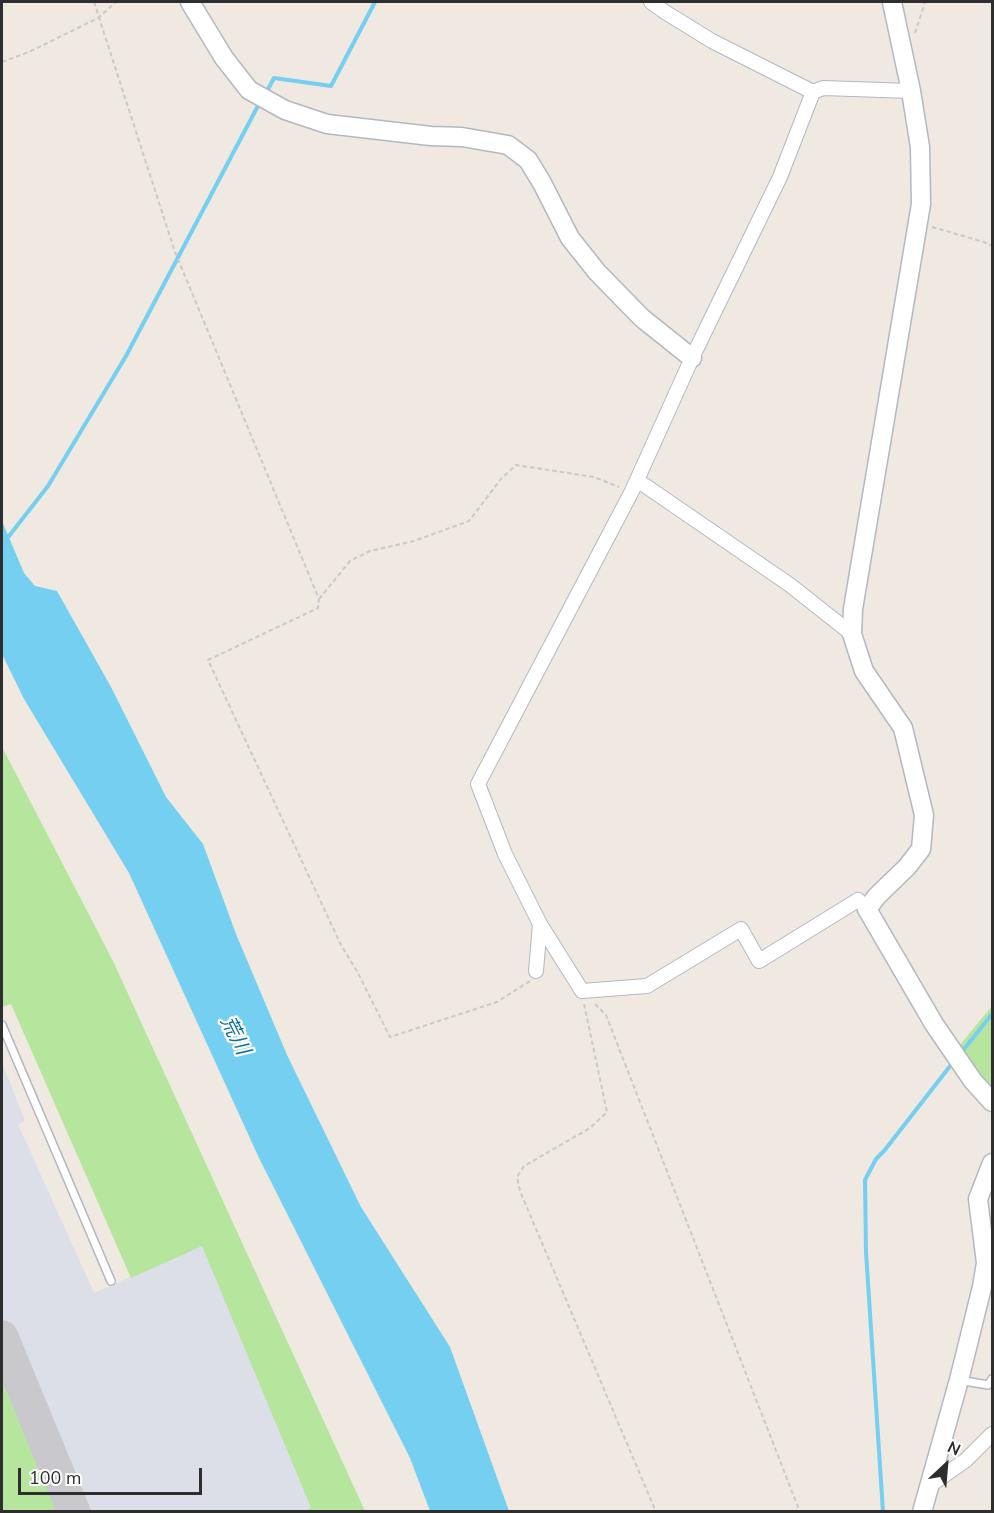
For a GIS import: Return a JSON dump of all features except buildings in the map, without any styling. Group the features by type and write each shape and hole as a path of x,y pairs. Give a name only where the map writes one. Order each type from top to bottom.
{"street":[{"path":"190,2 224,58 249,90 285,110 327,124 431,136 462,137 507,146 528,160 570,238 597,272 642,318 693,358"},
{"path":"651,2 712,41 813,92"},
{"path":"867,909 921,849 924,815 903,728 864,671 852,634 853,609 921,204 920,147 892,2"},
{"path":"911,91 823,88 813,92 780,177 634,486 478,784 505,854 540,924 582,991 646,986 741,929 759,961 858,900 867,909 934,1024 973,1081 993,1102"},
{"path":"634,486 790,585 852,634"},
{"path":"536,971 540,924"},
{"path":"922,1512 959,1380 986,1263 978,1199 993,1163"},
{"path":"929,1486 966,1460 993,1434"}],"lane":[{"path":"2,1025 111,1281"},
{"path":"959,1380 988,1385 993,1379"}],"path":[{"path":"94,2 175,252 319,599 318,608 208,660 336,935 390,1037 497,1002 528,983 536,971"},
{"path":"2,62 29,52 98,18 116,2"},
{"path":"904,57 925,2"},
{"path":"918,222 993,246"},
{"path":"319,599 350,561 370,550 414,542 469,521 501,478 516,465 594,477 634,486"},
{"path":"582,991 589,1034 607,1112 590,1128 524,1166 517,1178 520,1191 656,1512"},
{"path":"582,991 606,1015 801,1512"}],"shaded area":[{"path":"2,1062 25,1121 18,1124 94,1293 202,1245 311,1508 303,1512 84,1511 2,1320"}],"green space":[{"path":"2,747 113,961 365,1511 303,1511 311,1508 202,1246 131,1278 11,1004 2,1007"},
{"path":"992,1006 992,1102 954,1052"},
{"path":"2,1369 57,1509 49,1512 2,1511"}],"water":[{"name":"荒川","path":"2,521 24,573 35,586 57,591 111,687 166,797 203,844 236,934 287,1055 361,1207 450,1347 509,1511 430,1511 410,1458 259,1158 129,873 24,699 2,654"}],"waterway":[{"path":"266,93 274,78 331,86 375,2"},
{"path":"2,545 48,486 126,356 260,102"},
{"path":"961,1053 992,1014"},
{"path":"883,1512 866,1252 865,1180 876,1159 954,1061"}],"taxiway":[{"path":"2,1337 74,1512"}]}
